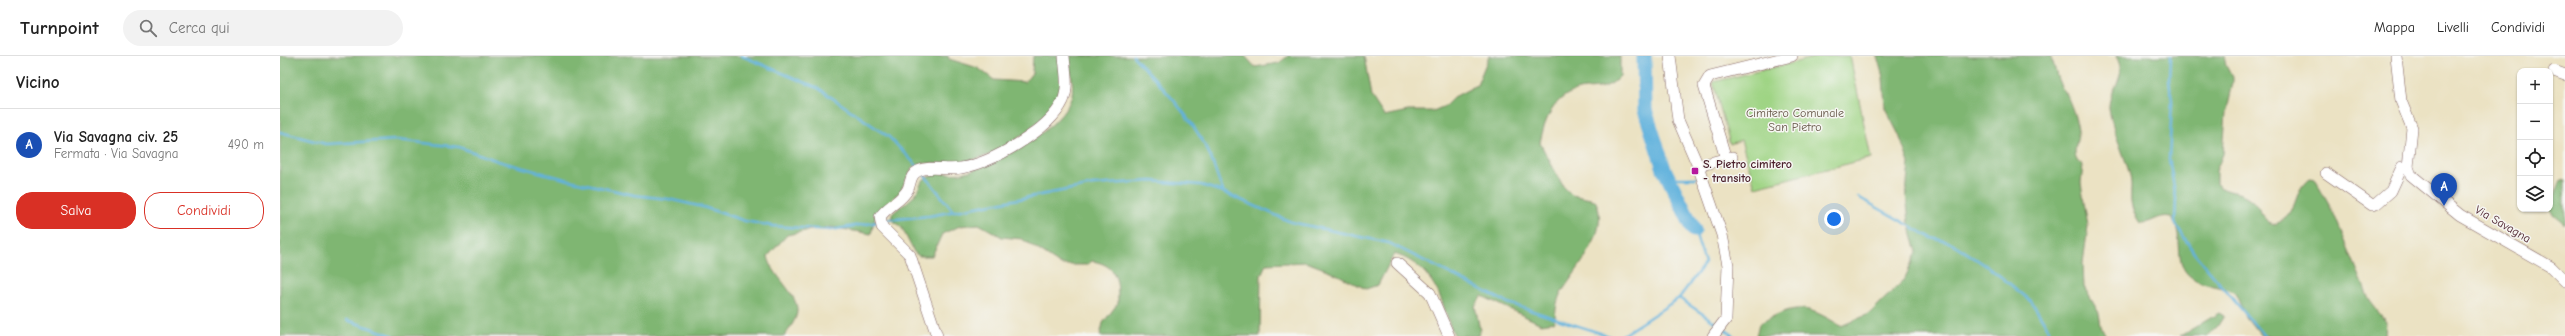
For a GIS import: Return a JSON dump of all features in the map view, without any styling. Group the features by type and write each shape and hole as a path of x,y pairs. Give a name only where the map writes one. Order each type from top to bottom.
{"street":[{"path":"937,336 910,255 882,227 880,217 908,190 912,176 917,171 925,169 959,169 981,164 1014,147 1050,119 1063,102 1067,87 1064,56"},
{"path":"1670,56 1677,114 1698,166 1722,235 1728,266 1726,319 1713,336"},
{"path":"1698,166 1729,158 1704,86 1705,81 1710,76 1792,56"},
{"path":"2326,173 2372,204 2376,204 2391,191 2402,167 2408,167 2412,128 2401,101 2396,56"},
{"path":"2554,71 2565,75"},
{"name":"Via Savagna","path":"2408,167 2411,175 2460,215 2551,267 2565,281"},
{"path":"1397,263 1430,293 1449,336"},
{"path":"1442,336 1440,330 1445,324"}],"green space":[{"path":"280,56 948,56 949,59 978,68 994,80 1025,82 1032,73 1033,56 1060,56 1062,92 1056,103 1044,117 1026,133 993,154 956,164 923,163 913,167 899,193 876,214 871,234 831,227 787,235 768,256 774,270 793,297 796,304 796,317 785,336 280,336"},
{"path":"1068,56 1245,56 1255,67 1279,63 1288,56 1364,56 1371,96 1384,116 1408,111 1433,111 1445,106 1454,97 1477,85 1489,56 1620,56 1620,76 1612,83 1600,88 1576,91 1567,94 1560,100 1554,107 1545,123 1540,143 1563,186 1572,195 1595,200 1599,212 1599,225 1596,237 1583,262 1560,295 1554,322 1541,324 1482,296 1475,306 1480,330 1479,336 1455,336 1450,326 1441,298 1432,281 1412,262 1394,254 1378,285 1366,289 1330,271 1306,262 1266,264 1261,275 1260,336 1100,336 1103,323 1118,303 1117,281 1112,270 1107,266 1092,261 1087,265 1061,265 1022,239 1002,237 979,224 960,226 942,234 932,256 919,256 914,252 902,228 892,220 892,214 913,197 922,181 927,177 941,173 961,173 979,168 1028,143 1057,120 1067,107 1072,95 1072,81"},
{"name":"Cimitero Comunale San Pietro","path":"1821,56 1850,56 1871,158 1755,187 1741,140 1730,144 1713,82"},
{"path":"1877,56 2050,56 2060,84 2071,106 2078,131 2075,153 2076,157 2083,165 2081,183 2088,226 2083,263 2084,287 2099,313 2101,326 2106,336 1756,336 1759,324 1782,312 1792,310 1809,310 1818,313 1841,326 1869,314 1904,280 1917,252 1909,223 1906,194 1909,163 1899,135 1885,108 1883,77"},
{"path":"2116,56 2224,56 2226,66 2233,77 2233,83 2226,113 2223,154 2216,171 2216,184 2224,189 2246,196 2256,205 2267,220 2275,224 2283,220 2288,215 2303,185 2309,179 2315,180 2333,212 2370,301 2386,322 2385,336 2261,336 2246,317 2235,293 2230,290 2202,283 2191,277 2185,271 2180,257 2178,233 2171,217 2166,216 2140,223 2132,208 2131,179 2113,126 2109,109 2120,71"},
{"path":"2561,180 2565,181 2565,225 2553,215 2552,212 2553,212 2553,201"},
{"path":"2219,313 2224,316 2217,327 2207,336 2180,336"}],"waterway":[{"path":"742,56 818,88 889,137 919,168"},
{"path":"1133,56 1164,89 1201,138 1208,151 1223,191"},
{"path":"1644,56 1645,110 1664,169 1694,230"},
{"path":"2170,56 2169,80 2172,101 2169,159 2176,198 2175,223 2194,253 2264,336"},
{"path":"280,132 326,144 397,140 459,147 498,161 565,179 634,195 668,199 703,207 745,221 772,226 831,230 878,222"},
{"path":"923,173 953,211"},
{"path":"1668,178 1696,178"},
{"path":"885,220 929,216 1093,185 1151,181 1201,185 1223,192 1291,222 1389,243 1508,303 1609,336"},
{"path":"1858,197 1932,238 1952,243 1991,269 2031,301 2049,330 2049,336"},
{"path":"1621,336 1679,298 1705,263 1694,230"},
{"path":"1679,298 1719,325"},
{"path":"347,320 394,336"},
{"path":"1723,328 1734,336"}],"place":[{"name":"S. Pietro cimitero - transito","path":"1695,171"},
{"name":"Via Savagna civ. 25","path":"2444,206"}]}
